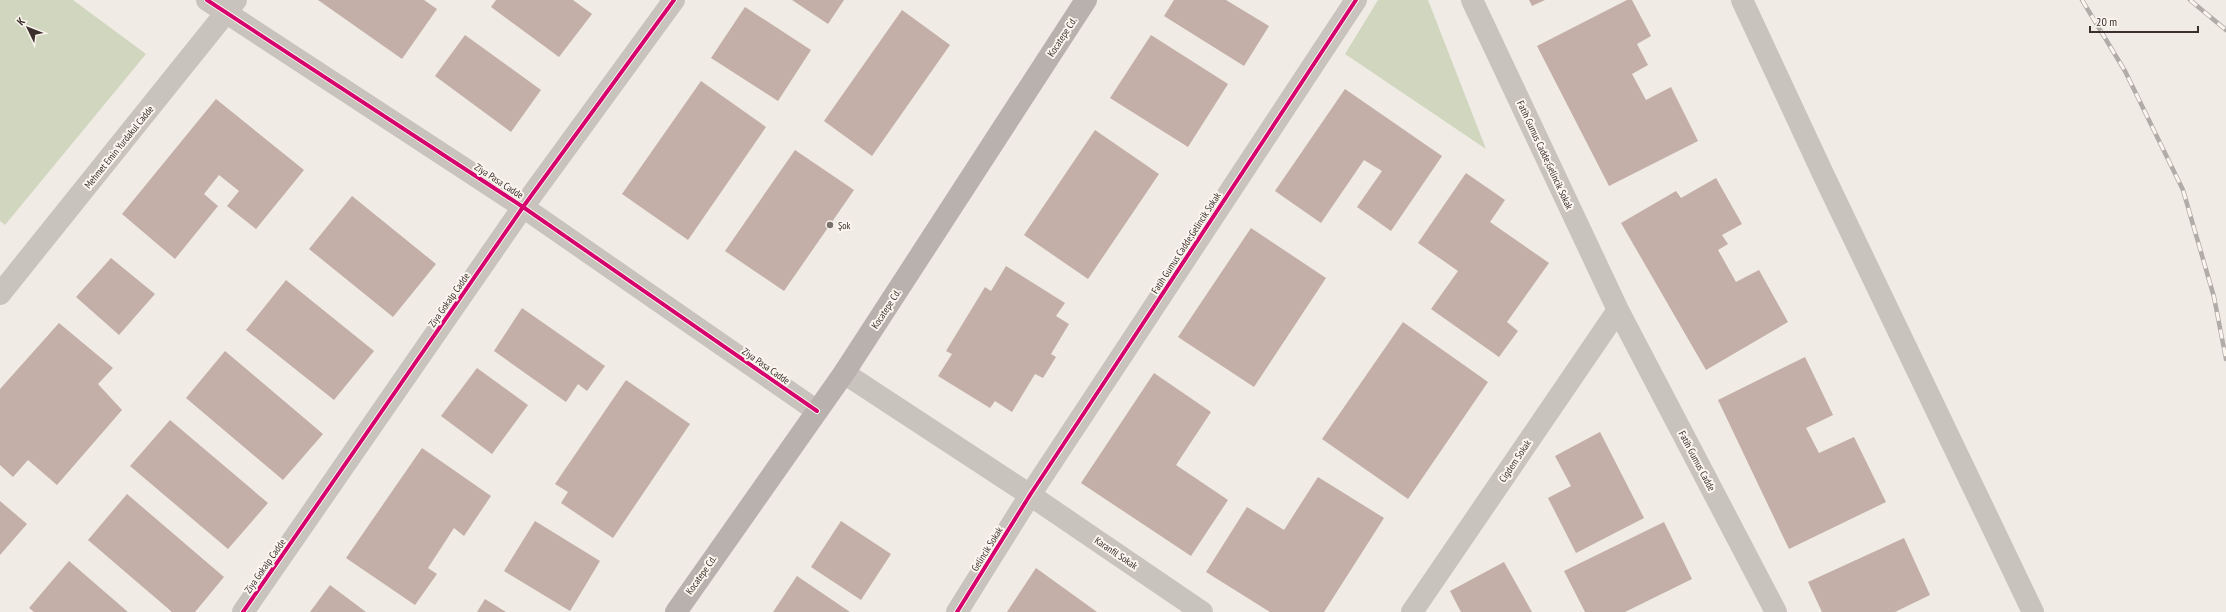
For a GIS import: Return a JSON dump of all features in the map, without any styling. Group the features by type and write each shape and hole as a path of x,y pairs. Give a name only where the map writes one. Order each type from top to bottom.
{"main road":[{"name":"Kocatepe Cd.","path":"676,612 844,373 1086,0"}],"street":[{"name":"Ziya Pasa Cadde","path":"207,0 232,7 523,206 817,411"},
{"name":"Ziya Gokalp Cadde","path":"243,612 523,206 674,0"},
{"name":"Fatih Gumus Cadde;Gelincik Sokak","path":"1030,494 1356,0"},
{"name":"Fatih Gumus Cadde;Gelincik Sokak","path":"1472,0 1618,310"},
{"path":"1742,0 1824,176 2033,612"},
{"name":"Mehmet Emin Yurdakul Cadde","path":"0,294 232,7"},
{"name":"Cigdem Sokak","path":"1412,612 1618,310"},
{"name":"Fatih Gumus Cadde","path":"1618,310 1776,612"},
{"name":"Karanfil Sokak","path":"844,373 1030,494 1202,612"},
{"name":"Gelincik Sokak","path":"957,612 1030,494"}],"green space":[{"path":"0,0 73,0 146,54 5,225 0,221"},
{"path":"1378,0 1428,0 1486,149 1345,54"}],"building":[{"path":"318,0 424,0 437,9 402,59"},
{"path":"496,0 573,0 592,14 559,57 491,7"},
{"path":"792,0 844,0 828,24"},
{"path":"1174,0 1226,0 1269,26 1244,66 1164,16"},
{"path":"1529,0 1545,0 1532,6"},
{"path":"1627,0 1632,0 1651,36 1637,44 1648,65 1632,74 1646,100 1671,87 1698,141 1609,186 1537,46"},
{"path":"745,7 811,50 778,101 711,58"},
{"path":"902,10 950,45 872,156 824,121"},
{"path":"465,35 541,90 511,132 435,76"},
{"path":"1151,35 1228,84 1188,147 1110,98"},
{"path":"701,81 766,127 688,240 622,194"},
{"path":"1345,89 1442,156 1391,231 1357,207 1382,171 1364,160 1321,223 1275,191"},
{"path":"216,99 304,170 256,229 227,206 239,191 219,175 204,194 218,206 175,259 122,214"},
{"path":"1095,130 1159,174 1088,279 1024,235"},
{"path":"795,150 854,190 784,291 725,251"},
{"path":"1466,173 1505,200 1490,222 1549,263 1507,322 1518,331 1499,357 1431,309 1458,271 1418,243"},
{"path":"1716,178 1742,224 1722,235 1728,244 1718,250 1736,282 1759,270 1788,322 1706,370 1621,223 1676,191 1681,198"},
{"path":"352,196 436,264 393,317 309,249"},
{"path":"1251,228 1326,278 1254,387 1178,337"},
{"path":"111,258 155,294 119,335 76,297"},
{"path":"1006,266 1065,303 1056,316 1069,324 1051,354 1056,357 1043,378 1035,374 1012,412 995,401 990,408 938,376 952,354 946,351 985,287 991,291"},
{"path":"286,280 374,351 334,400 246,330"},
{"path":"522,308 605,366 587,391 578,384 566,402 494,351"},
{"path":"1403,322 1488,382 1408,499 1322,439"},
{"path":"59,323 113,368 98,384 122,410 57,485 28,460 13,477 0,465 0,389"},
{"path":"225,351 323,434 283,480 186,398"},
{"path":"1805,357 1833,415 1806,428 1819,453 1854,437 1886,502 1789,549 1718,400"},
{"path":"477,368 528,405 492,454 441,416"},
{"path":"1154,373 1211,412 1176,465 1228,500 1191,556 1081,483"},
{"path":"626,380 690,424 613,538 561,503 568,492 555,484"},
{"path":"170,420 268,503 228,549 130,466"},
{"path":"1600,432 1644,518 1576,553 1548,498 1571,486 1555,456"},
{"path":"422,448 491,496 464,536 454,528 428,568 437,574 415,605 346,558"},
{"path":"1318,477 1384,518 1324,612 1270,612 1206,572 1247,507 1284,530"},
{"path":"127,494 224,577 195,612 172,612 88,540"},
{"path":"0,501 27,524 0,555"},
{"path":"535,521 600,561 570,611 504,571"},
{"path":"841,521 891,554 861,600 811,567"},
{"path":"1664,522 1692,579 1625,612 1585,612 1564,571"},
{"path":"1904,538 1930,595 1895,612 1822,612 1808,582"},
{"path":"69,561 128,612 34,612 29,608"},
{"path":"1504,562 1532,612 1461,612 1450,591"},
{"path":"1036,568 1097,612 1007,612"},
{"path":"797,576 850,612 773,612"},
{"path":"330,585 366,612 310,612"},
{"path":"485,599 506,612 477,612"}],"railway":[{"path":"2082,0 2125,71 2183,190 2214,297 2226,359"},
{"path":"2190,0 2226,30"}],"cycle path":[{"path":"207,0 523,207 817,411"},
{"path":"243,612 523,207 674,0"},
{"path":"957,612 1030,495 1356,0"}],"place":[{"name":"Şok","path":"830,225"}]}
